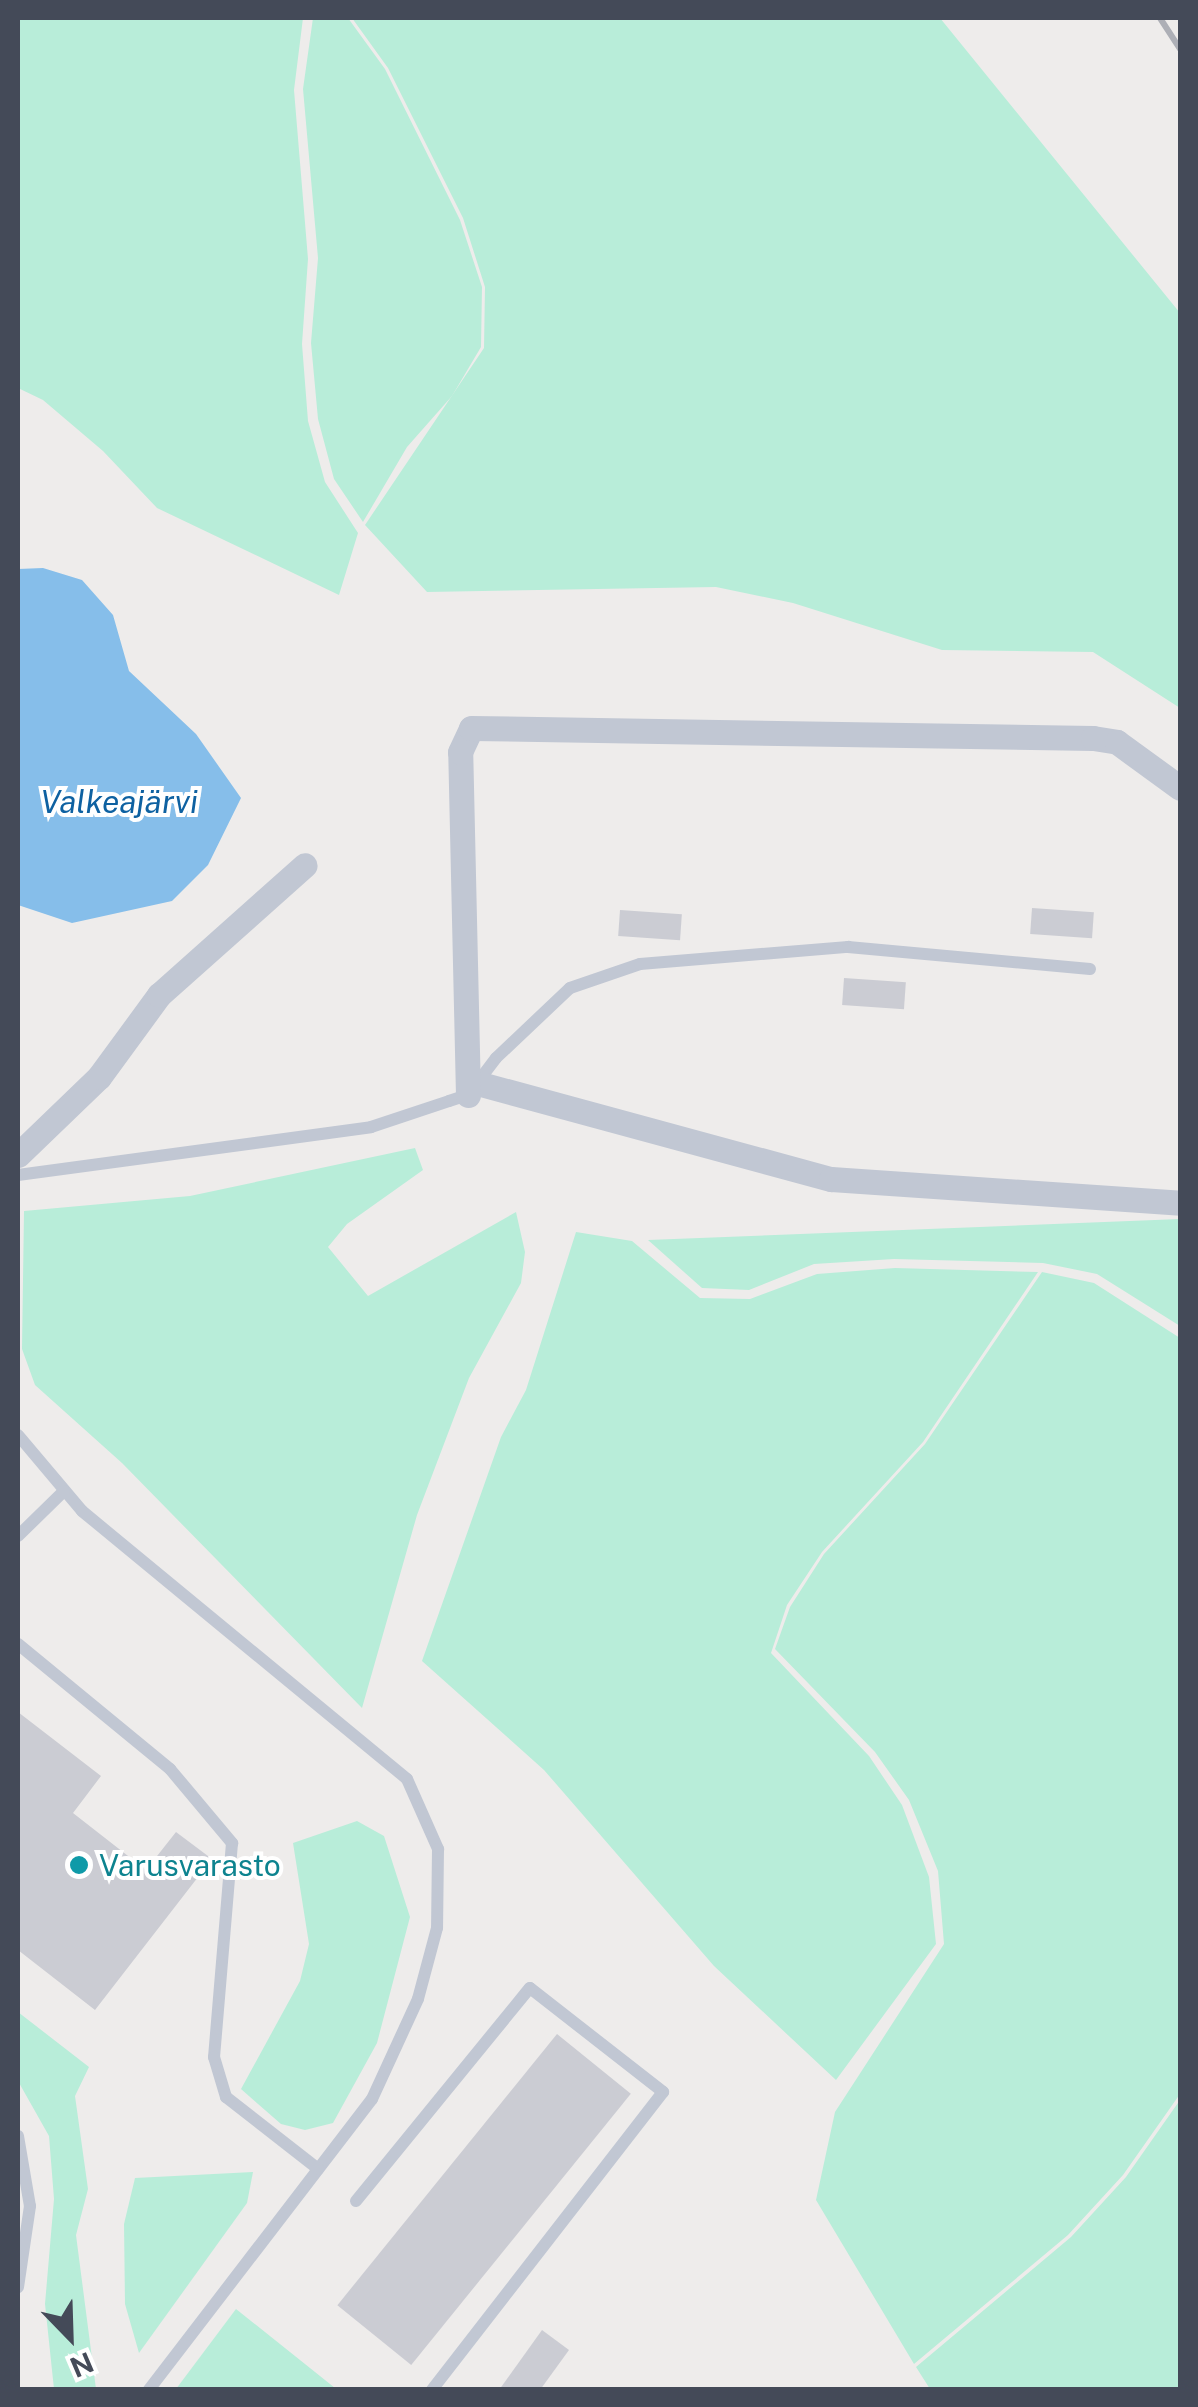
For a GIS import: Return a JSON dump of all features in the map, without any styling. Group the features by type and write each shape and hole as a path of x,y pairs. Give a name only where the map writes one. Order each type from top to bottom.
{"street":[{"path":"1180,788 1117,742 1093,738 471,728 460,752 473,1089 831,1178 1180,1203"},
{"path":"18,1155 99,1076 159,995 305,865"}],"lane":[{"path":"18,1175 371,1127 473,1089 570,988 640,964 848,947 1090,969"},
{"path":"18,1435 64,1492 407,1779 438,1849 437,1928 418,1999 372,2098 149,2390"},
{"path":"18,1536 64,1492"},
{"path":"18,1644 170,1769 232,1842 214,2057 226,2097 318,2169"},
{"path":"356,2201 530,1988 662,2092 432,2390"},
{"path":"18,2136 30,2206 18,2287"}],"green space":[{"path":"18,18 303,18 294,90 308,259 302,344 308,421 325,482 358,533 339,595 157,508 103,451 43,400 18,388"},
{"path":"313,18 348,18 385,69 460,220 482,287 481,347 452,396 407,447 363,522 334,479 318,419 311,343 318,258 303,89"},
{"path":"352,18 940,18 1180,313 1180,708 1093,652 942,650 793,603 716,587 427,592 365,525 484,348 485,287 463,218 388,68"},
{"path":"415,1148 423,1170 347,1224 328,1247 368,1296 516,1212 525,1252 521,1283 469,1378 417,1515 362,1708 122,1463 35,1385 22,1349 24,1211 190,1196"},
{"path":"1180,1219 1180,1326 1097,1274 1043,1263 894,1259 814,1264 749,1290 702,1288 648,1240"},
{"path":"576,1232 632,1241 700,1298 750,1299 817,1274 895,1268 1038,1272 923,1442 822,1552 787,1605 771,1653 869,1756 902,1805 929,1877 936,1944 836,2080 714,1966 544,1770 422,1661 501,1437 526,1390"},
{"path":"1042,1272 1094,1283 1180,1338 1180,2094 1123,2175 1068,2235 914,2364 816,2200 835,2112 944,1944 938,1871 909,1800 875,1752 775,1649 790,1607 824,1554 925,1444"},
{"path":"357,1821 384,1836 410,1917 377,2043 333,2123 305,2130 281,2124 241,2089 300,1981 309,1944 293,1843"},
{"path":"18,2012 89,2067 75,2096 88,2189 76,2235 96,2389 54,2389 45,2304 54,2199 49,2136 18,2081"},
{"path":"1180,2100 1180,2389 930,2389 916,2367 1071,2237 1126,2177"},
{"path":"253,2172 247,2203 139,2353 125,2304 124,2224 135,2178"},
{"path":"236,2309 335,2388 337,2389 176,2389"}],"water":[{"name":"Valkeajärvi","path":"43,568 82,580 113,615 129,671 196,734 241,798 208,865 172,901 72,923 18,905 18,569"}],"building":[{"path":"1032,908 1094,912 1092,938 1030,934"},
{"path":"620,910 682,914 680,940 618,936"},
{"path":"844,978 906,982 904,1009 842,1005"},
{"name":"Varusvarasto","path":"18,1712 101,1776 73,1813 146,1870 176,1832 212,1859 95,2010 18,1950"},
{"path":"557,2034 631,2094 411,2365 337,2305"},
{"path":"542,2330 569,2350 540,2390 499,2390"}],"railway":[{"path":"1160,18 1180,49"}],"place":[{"name":"Varusvarasto","path":"79,1865"}]}
